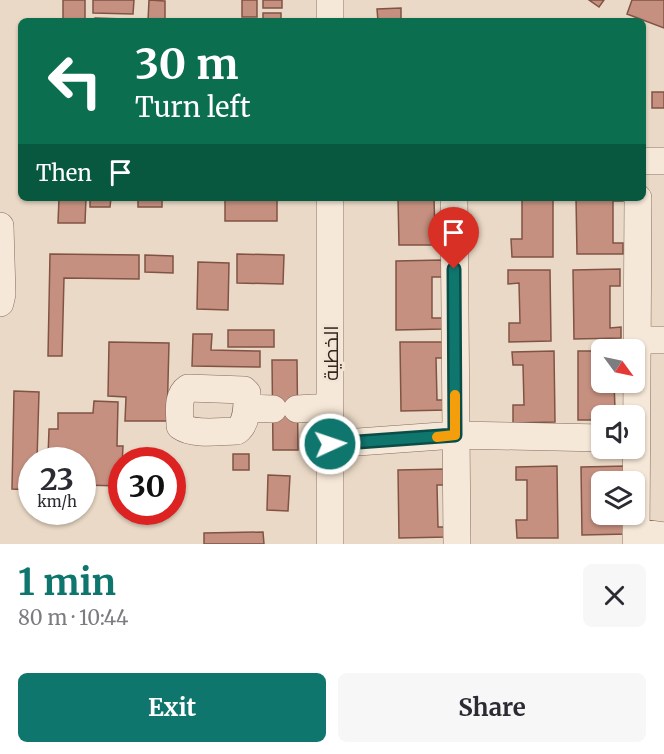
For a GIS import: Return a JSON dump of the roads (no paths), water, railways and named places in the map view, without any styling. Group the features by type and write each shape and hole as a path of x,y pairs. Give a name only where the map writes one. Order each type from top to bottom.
{"street":[{"path":"330,0 330,18"},
{"path":"646,161 664,161"},
{"name":"الخطية","path":"330,201 330,544"},
{"path":"454,201 457,544"},
{"path":"638,201 651,340 641,405"},
{"path":"0,226 2,294 0,303"},
{"path":"272,409 330,407"},
{"path":"330,444 455,435 591,438"},
{"path":"636,459 636,538 664,536"}]}
